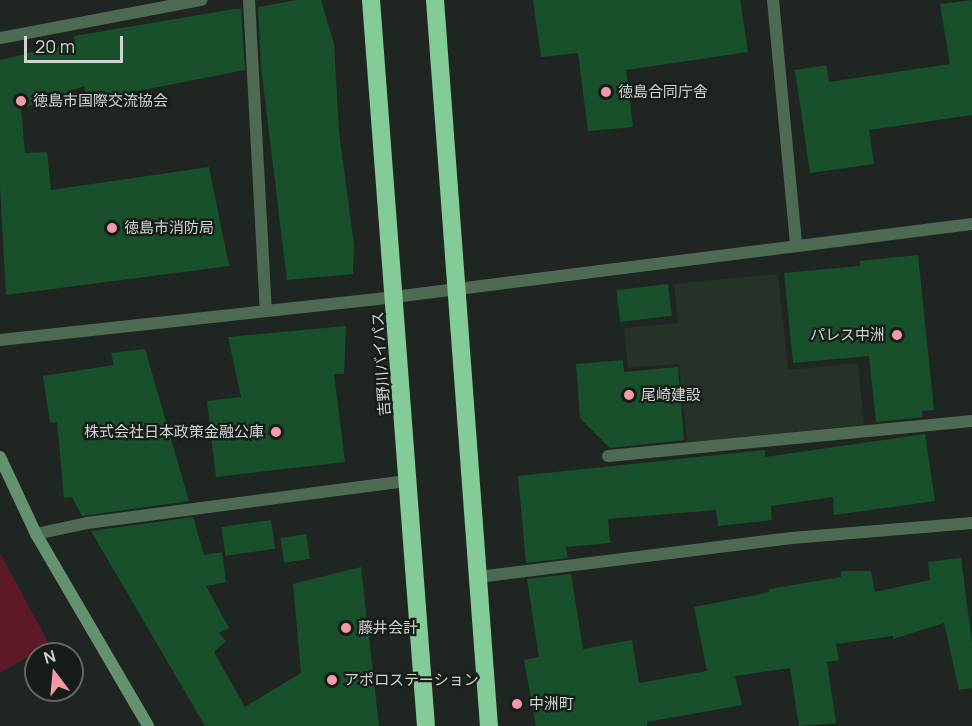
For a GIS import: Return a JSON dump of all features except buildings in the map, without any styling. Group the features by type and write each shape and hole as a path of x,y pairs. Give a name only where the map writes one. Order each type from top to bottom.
{"highway":[{"name":"吉野川バイパス","path":"371,0 426,726"},
{"path":"435,0 489,726"}],"street":[{"path":"0,38 201,0"},
{"path":"249,0 266,310"},
{"path":"773,0 796,245"},
{"path":"0,340 394,297 972,224"},
{"path":"608,456 972,421"},
{"path":"0,457 36,534 148,726"},
{"path":"36,534 87,524 408,481"},
{"path":"478,577 792,538 972,523"}],"shaded area":[{"path":"778,274 788,370 858,363 864,425 687,442 679,364 628,368 624,328 678,323 674,284"},
{"path":"0,553 48,642 24,642 24,659 0,673"}],"place":[{"name":"徳島合同庁舎","path":"606,92"},
{"name":"徳島市国際交流協会","path":"21,101"},
{"name":"徳島市消防局","path":"112,228"},
{"name":"パレス中洲","path":"897,335"},
{"name":"尾崎建設","path":"629,395"},
{"name":"株式会社日本政策金融公庫","path":"276,432"},
{"name":"藤井会計","path":"346,628"},
{"name":"アポロステーション","path":"332,680"},
{"name":"中洲町","path":"517,704"}]}
